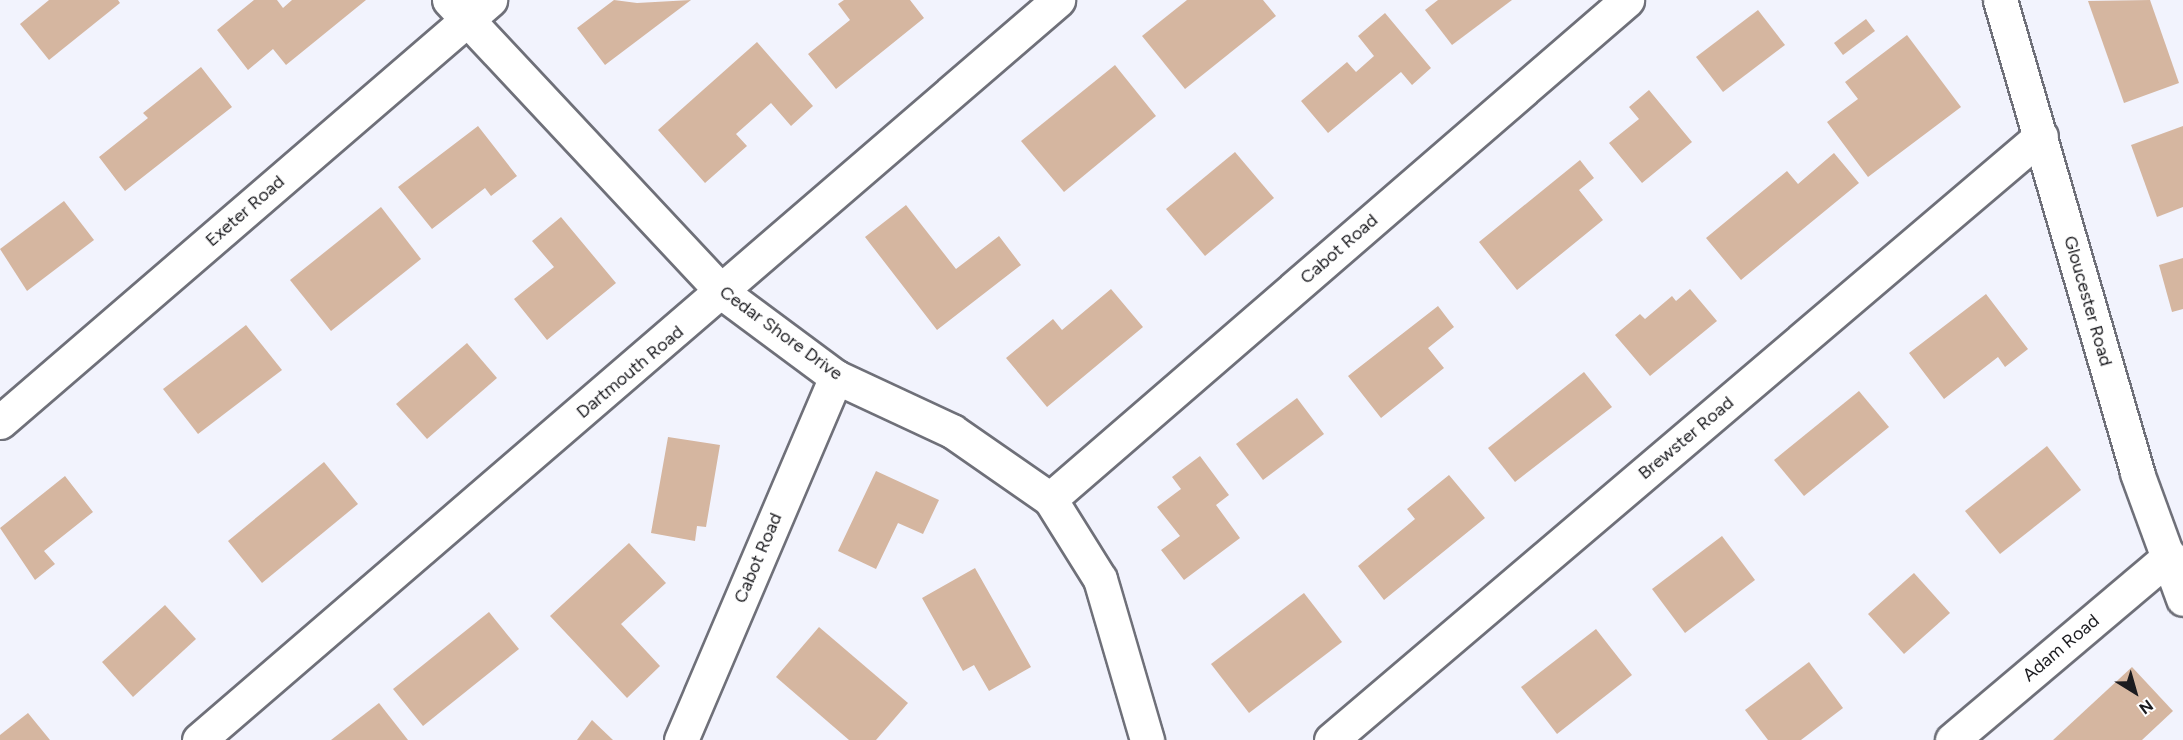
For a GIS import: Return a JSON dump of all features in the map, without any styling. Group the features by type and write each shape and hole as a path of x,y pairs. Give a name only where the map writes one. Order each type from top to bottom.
{"street":[{"name":"Dartmouth Road","path":"199,740 723,293 1058,0"},
{"name":"Cabot Road","path":"1050,499 1628,0"},
{"name":"Gloucester Road","path":"2000,0 2137,473 2170,556 2183,599"},
{"name":"Cedar Shore Drive","path":"468,7 723,293 836,377 952,431 1050,499 1100,579 1147,740"},
{"name":"Exeter Road","path":"0,422 468,7"},
{"name":"Brewster Road","path":"1331,740 2041,136"},
{"name":"Cabot Road","path":"681,740 836,377"},
{"name":"Adam Road","path":"1952,740 2170,556"}],"building":[{"path":"49,0 118,0 120,3 49,60 20,24"},
{"path":"254,0 277,0 283,8 292,0 366,0 286,65 273,49 248,70 217,30"},
{"path":"614,0 637,3 691,0 605,65 577,28"},
{"path":"844,0 910,0 924,18 836,89 808,54 850,20 838,4"},
{"path":"1187,0 1263,0 1276,16 1185,89 1142,36"},
{"path":"1438,0 1512,0 1452,45 1425,10"},
{"path":"2150,0 2179,83 2124,103 2088,1"},
{"path":"1758,10 1785,45 1723,92 1696,57"},
{"path":"1385,13 1431,68 1412,85 1401,72 1328,133 1301,101 1347,62 1356,72 1374,56 1358,36"},
{"path":"1866,19 1875,31 1843,55 1834,43"},
{"path":"1907,35 1961,107 1868,177 1827,122 1858,99 1845,82"},
{"path":"757,42 813,106 791,126 771,103 736,134 747,146 705,183 658,130"},
{"path":"1115,65 1156,116 1064,192 1021,141"},
{"path":"201,67 232,107 125,191 99,157 148,118 143,113"},
{"path":"1649,90 1692,142 1642,183 1609,143 1639,119 1629,107"},
{"path":"478,126 517,176 491,196 485,188 432,229 398,187"},
{"path":"2183,126 2183,207 2157,217 2131,145"},
{"path":"1235,152 1274,198 1205,256 1166,209"},
{"path":"1834,153 1859,183 1741,280 1706,238 1787,171 1798,184"},
{"path":"1580,160 1594,178 1579,190 1603,220 1517,290 1479,242"},
{"path":"64,201 94,240 27,291 0,249"},
{"path":"906,205 956,269 999,236 1021,265 937,330 865,237"},
{"path":"381,207 421,259 331,331 290,280"},
{"path":"561,217 616,283 547,340 514,299 554,267 532,241"},
{"path":"2183,258 2183,309 2172,312 2159,265"},
{"path":"1111,289 1143,327 1047,407 1006,358 1053,319 1062,330"},
{"path":"1690,289 1717,321 1650,376 1615,335 1640,314 1645,319 1672,296 1676,301"},
{"path":"1986,294 2028,349 2005,367 1998,357 1944,399 1909,353"},
{"path":"1438,306 1454,327 1428,348 1444,368 1381,418 1348,376"},
{"path":"246,325 282,370 198,434 163,389"},
{"path":"467,343 497,378 427,439 396,404"},
{"path":"1584,372 1612,407 1515,482 1488,448"},
{"path":"1859,391 1889,427 1804,496 1774,460"},
{"path":"1297,398 1324,434 1263,480 1236,444"},
{"path":"668,437 720,445 706,527 697,526 695,541 651,533"},
{"path":"2047,446 2081,490 2000,554 1965,511"},
{"path":"1200,456 1229,495 1216,505 1240,538 1184,580 1161,550 1180,536 1157,507 1181,489 1172,477"},
{"path":"324,462 358,504 262,583 228,541"},
{"path":"876,471 939,500 923,534 898,523 876,569 838,551"},
{"path":"1449,475 1485,518 1384,600 1358,566 1415,519 1407,509"},
{"path":"65,476 93,512 44,551 55,564 35,580 0,528"},
{"path":"1722,536 1755,580 1685,633 1652,589"},
{"path":"629,543 666,583 621,624 660,666 627,698 550,616"},
{"path":"975,568 1031,667 989,691 974,665 963,671 922,598"},
{"path":"1914,573 1950,613 1904,654 1868,614"},
{"path":"1304,593 1342,642 1249,713 1211,664"},
{"path":"165,605 196,639 133,697 102,662"},
{"path":"489,612 519,649 423,726 393,689"},
{"path":"819,627 908,703 876,740 849,740 776,677"},
{"path":"1596,629 1632,675 1557,734 1521,687"},
{"path":"1809,662 1843,708 1801,740 1768,740 1745,710"},
{"path":"2132,667 2173,711 2142,740 2053,740"},
{"path":"379,703 408,740 331,740"},
{"path":"28,713 50,740 0,740 0,735"},
{"path":"592,720 613,740 577,740"}]}
